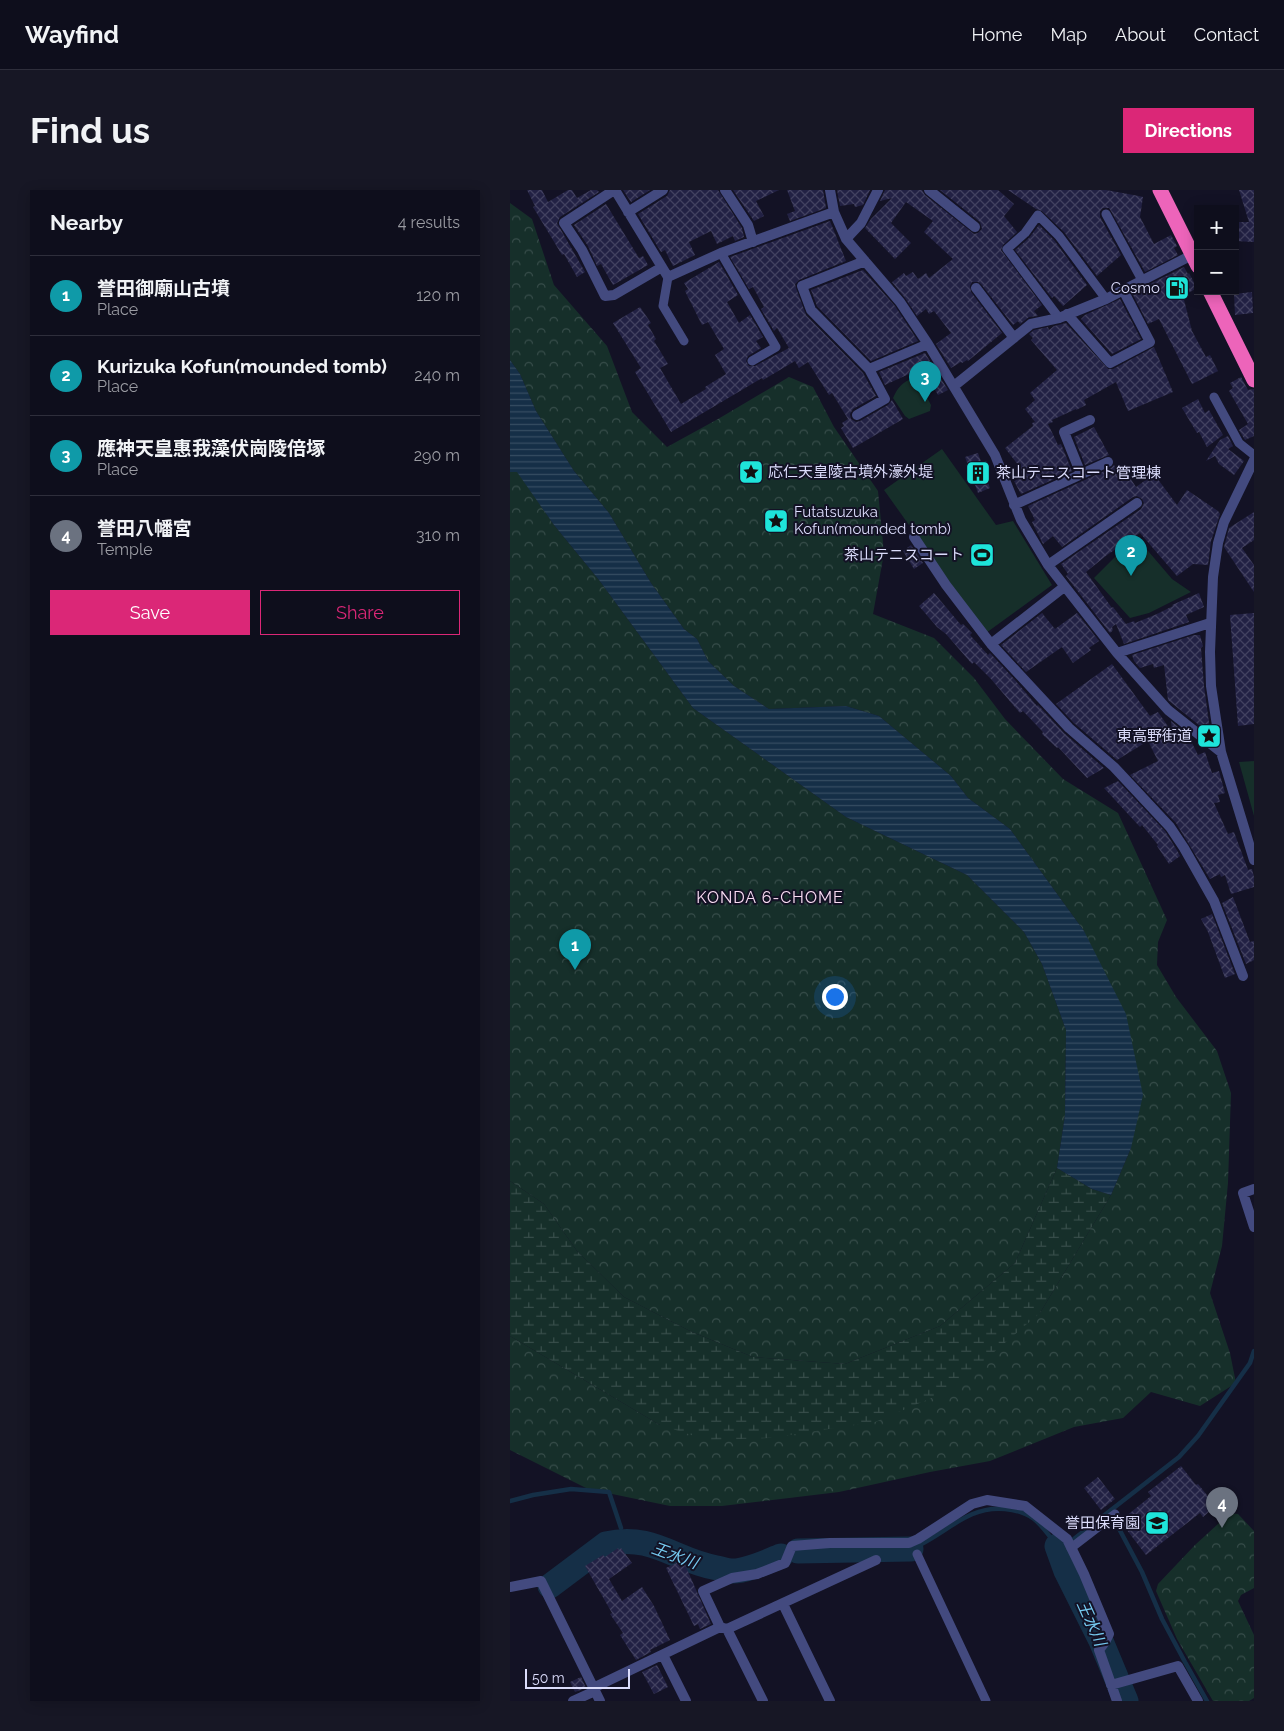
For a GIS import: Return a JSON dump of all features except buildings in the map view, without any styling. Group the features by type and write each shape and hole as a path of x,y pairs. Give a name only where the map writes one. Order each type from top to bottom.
{"highway":[{"path":"1160,190 1194,258"},
{"path":"1212,295 1254,380"}],"street":[{"path":"662,267 614,295 605,296 582,250 564,223 614,190 628,212 662,267 668,277 721,253 834,212"},
{"path":"628,212 663,190"},
{"path":"725,190 748,225 752,242"},
{"path":"830,190 834,212 846,239 900,302 928,344 995,455 1014,505 1029,536 1048,565 1117,653 1168,710 1221,752"},
{"path":"846,239 861,223 878,190"},
{"path":"929,190 975,227"},
{"path":"954,386 1031,324 1063,316 1106,299 1142,280 1194,260"},
{"path":"857,415 885,399 870,369 811,310 802,286 865,261"},
{"path":"976,288 1014,338"},
{"path":"1063,316 1110,363 1150,342 1123,290"},
{"path":"870,369 928,344"},
{"path":"1081,474 1064,432 1090,420"},
{"path":"1254,460 1222,529 1213,577 1210,622 1211,686 1221,752 1254,860"},
{"path":"1014,505 1108,462"},
{"path":"1048,565 1137,502"},
{"path":"914,537 937,572 991,644 1068,728 1114,767 1170,827 1214,901 1243,976"},
{"path":"991,644 1064,587"},
{"path":"1117,653 1210,622"},
{"path":"1254,1189 1243,1193 1254,1227"},
{"path":"763,1701 703,1591 732,1578 757,1574 785,1563 792,1546 830,1543 909,1543 972,1504 987,1500 1025,1506 1066,1539 1072,1548 1109,1634 1098,1650 1117,1683 1117,1701"},
{"path":"573,1701 663,1655 783,1604 876,1560"},
{"path":"510,1587 541,1581 600,1701"},
{"path":"783,1604 830,1701"},
{"path":"663,1655 686,1701"},
{"path":"1117,1683 1178,1666 1198,1701"}],"lane":[{"path":"1106,214 1142,280"},
{"path":"1063,316 1007,249 1025,234 1038,215 1059,236 1106,299"},
{"path":"721,253 776,347 752,361"},
{"path":"668,277 663,306 684,342"},
{"path":"1214,397 1239,443 1254,455"},
{"path":"1072,1548 1115,1514"},
{"path":"917,1554 986,1701"}],"green space":[{"path":"510,203 532,219 554,285 607,346 632,412 667,447 789,377 813,387 834,427 878,491 884,553 873,614 934,638 974,678 1005,719 1063,779 1118,813 1167,920 1158,942 1157,965 1176,997 1217,1051 1231,1093 1228,1183 1222,1246 1210,1293 1230,1353 1236,1383 1200,1406 1151,1392 1123,1418 1074,1427 990,1461 839,1492 722,1506 670,1506 588,1489 510,1450 510,1336 660,1425 1040,1313 1111,1195 1131,1148 1084,931 1010,829 968,798 951,776 879,716 846,706 769,709 734,686 708,661 697,639 684,629 651,583 609,513 574,471 536,411 520,374 510,360"},
{"path":"914,378 917,379 931,405 930,411 909,419 893,398 901,385"},
{"name":"茶山テニスコート","path":"942,449 996,525 1013,521 1052,585 986,633 884,490"},
{"path":"517,471 554,525 599,580 693,708 846,817 967,875 1024,932 1042,964 1066,1030 1065,1115 1057,1168 1015,1263 940,1326 845,1364 753,1357 692,1332 624,1297 577,1251 544,1204 510,1181 510,472"},
{"path":"1137,538 1172,579 1191,592 1149,613 1130,618 1094,578"},
{"path":"1254,761 1254,816 1239,762"},
{"path":"1057,1168 1092,1189 1111,1195 1040,1313 948,1391 875,1422 769,1438 707,1440 660,1425 510,1336 510,1181 544,1204 577,1251 624,1297 692,1332 753,1357 845,1364 940,1326 1015,1263"},
{"path":"1230,1513 1238,1514 1254,1531 1254,1588 1241,1595 1238,1601 1254,1635 1254,1698 1249,1701 1213,1701 1177,1639 1156,1591 1158,1584 1195,1545"}],"water":[{"path":"510,360 520,374 536,411 574,471 609,513 651,583 684,629 697,639 708,661 734,686 769,709 846,706 879,716 951,776 968,798 1010,829 1084,931 1126,1014 1143,1095 1131,1148 1111,1195 1092,1189 1057,1168 1065,1115 1066,1030 1042,964 1024,932 967,875 846,817 693,708 599,580 554,525 517,472 510,472"}],"waterway":[{"path":"911,1549 967,1516 991,1509 1009,1509 1021,1512 1034,1519 1057,1546 1070,1542 1179,1457 1198,1436 1250,1363 1254,1351"},
{"path":"510,1501 571,1489 609,1492 621,1528"},
{"path":"1116,1523 1142,1572 1162,1619 1207,1701"},
{"name":"王水川","path":"550,1586 606,1544 637,1542 651,1545 702,1565 731,1571 751,1568 781,1556"},
{"name":"王水川","path":"1057,1546 1066,1571 1101,1641 1126,1701"},
{"name":"王水川","path":"798,1551 911,1549"}],"place":[{"name":"Cosmo","path":"1177,288"},
{"name":"應神天皇惠我藻伏崗陵倍塚","path":"925,402"},
{"name":"応仁天皇陵古墳外濠外堤","path":"751,472"},
{"name":"茶山テニスコート管理棟","path":"978,473"},
{"name":"Futatsuzuka Kofun(mounded tomb)","path":"776,521"},
{"name":"茶山テニスコート","path":"982,555"},
{"name":"Kurizuka Kofun(mounded tomb)","path":"1131,576"},
{"name":"東高野街道","path":"1209,736"},
{"name":"誉田御廟山古墳","path":"575,970"},
{"name":"誉田保育園","path":"1157,1523"},
{"name":"誉田八幡宮","path":"1222,1528"}],"district":[{"name":"KONDA 6-CHOME","path":"770,897"}]}
